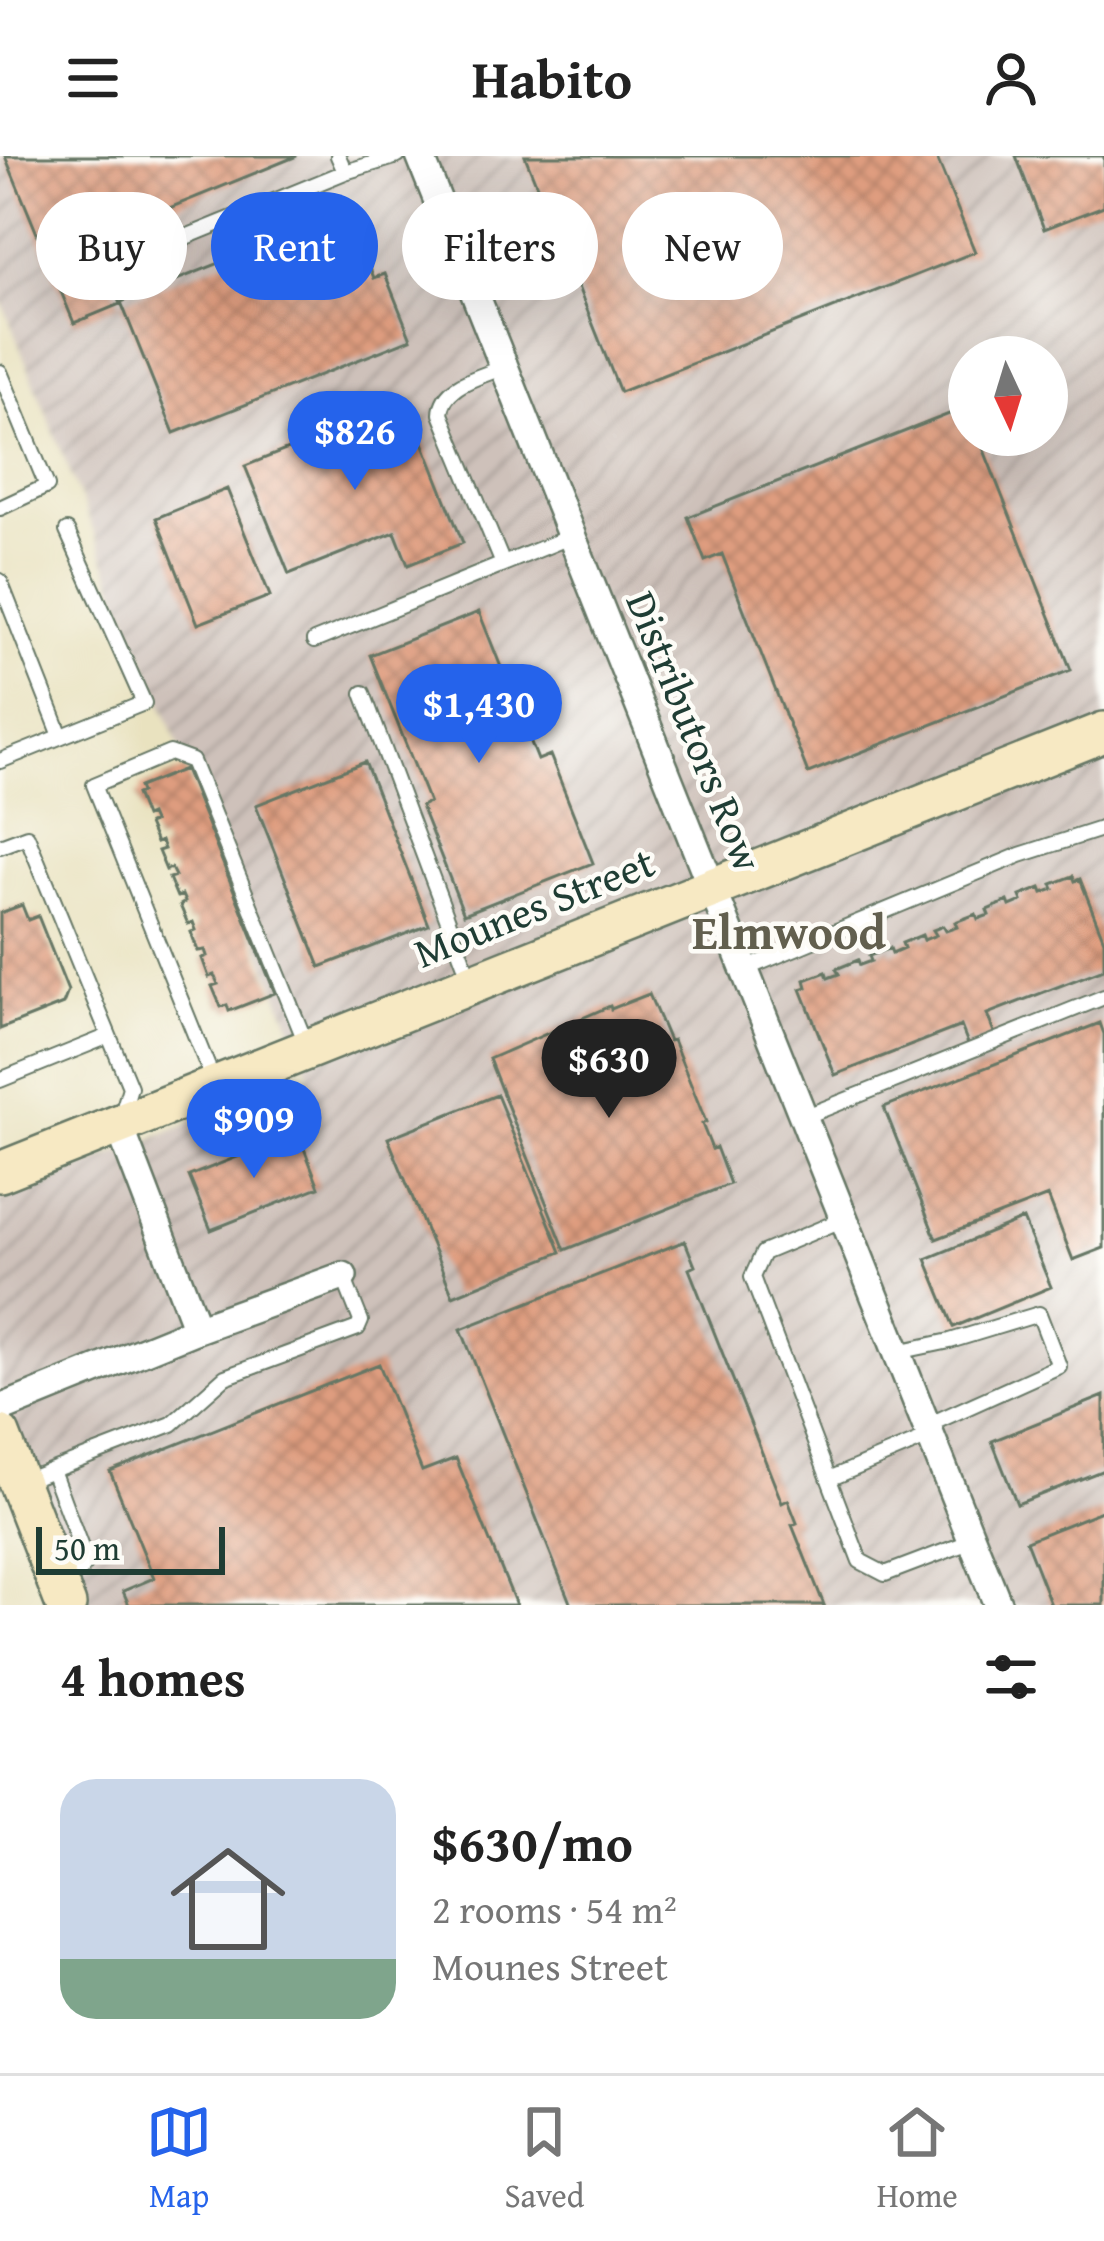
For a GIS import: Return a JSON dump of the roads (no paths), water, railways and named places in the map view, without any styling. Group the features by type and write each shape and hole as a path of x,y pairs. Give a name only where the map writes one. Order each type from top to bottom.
{"main road":[{"name":"Mounes Street","path":"0,1172 713,887 1101,741"},
{"path":"0,1436 35,1476 61,1592"}],"street":[{"name":"Distributors Row","path":"420,156 998,1605"},
{"path":"119,1125 197,1329"},
{"path":"0,1409 343,1276"}],"lane":[{"path":"338,156 345,172"},
{"path":"187,237 345,172 398,156"},
{"path":"503,564 445,424 441,401 461,385 504,367"},
{"path":"0,373 46,486 0,508"},
{"path":"0,760 144,703 67,530"},
{"path":"314,641 572,536"},
{"path":"0,581 61,736"},
{"path":"363,693 472,984"},
{"path":"215,1087 94,785 170,753 192,761 308,1049"},
{"path":"745,969 1020,855 1104,828"},
{"path":"0,847 27,836 130,1088 119,1125"},
{"path":"804,1117 1104,997"},
{"path":"0,1081 109,1036"},
{"path":"844,1219 763,1253 752,1277 860,1561 885,1574 972,1540"},
{"path":"35,1476 172,1424 225,1377 358,1328 361,1322 343,1276"},
{"path":"829,1479 1059,1366 1039,1313 897,1352"}],"district":[{"name":"Elmwood","path":"789,932"}]}
